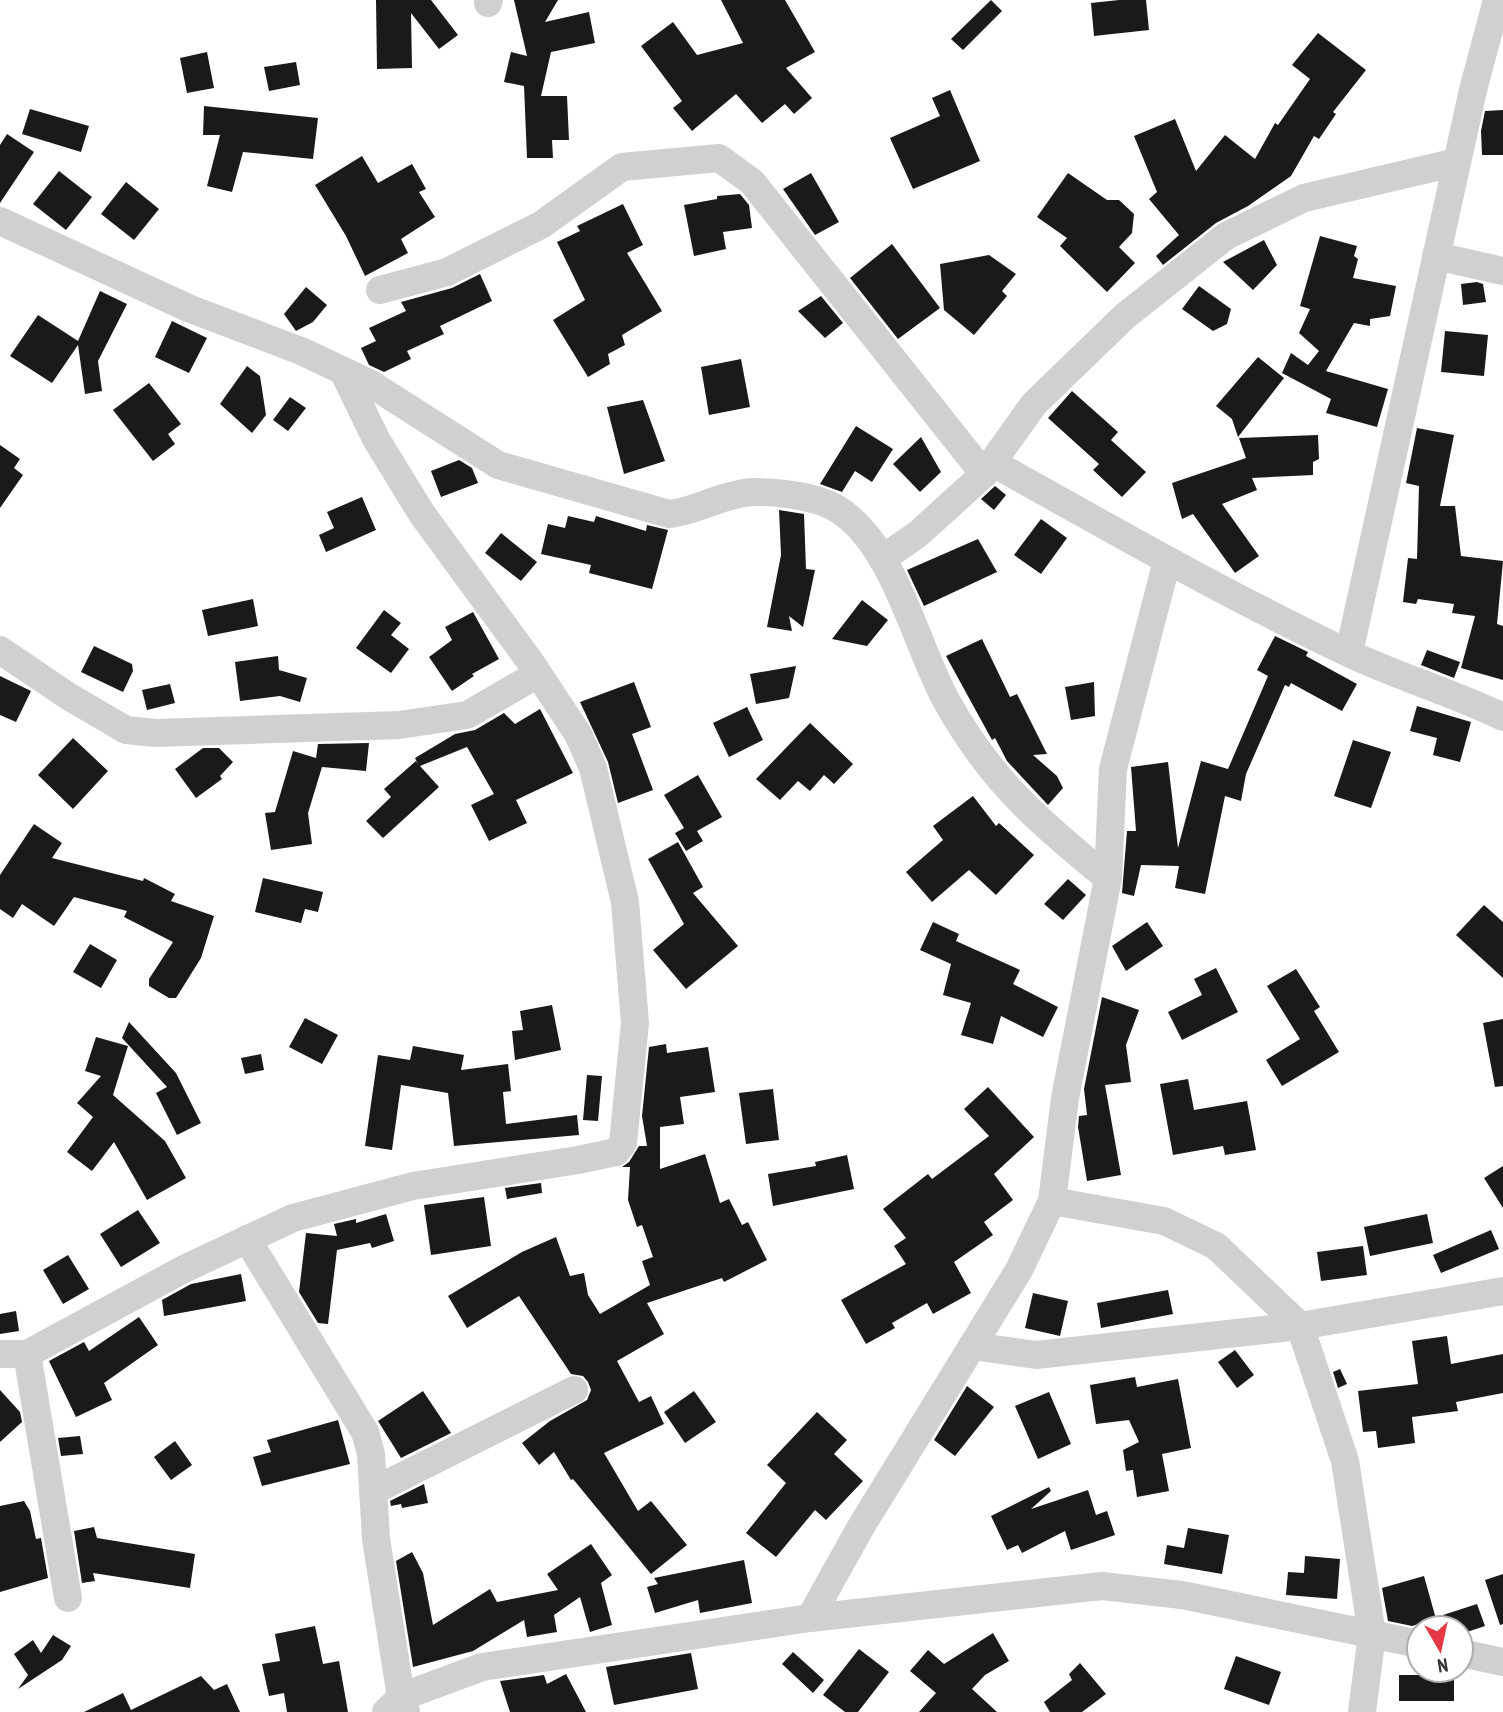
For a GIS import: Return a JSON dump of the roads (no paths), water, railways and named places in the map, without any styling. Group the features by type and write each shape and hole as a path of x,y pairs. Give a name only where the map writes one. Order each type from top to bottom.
{"street":[{"path":"1349,653 1457,162 1497,0"},
{"path":"380,290 447,272 541,225 622,167 719,158 752,182 988,468 1349,653 1452,693 1503,718"},
{"path":"882,559 918,534 988,468 1034,404 1125,316 1226,236 1304,198 1457,162"},
{"path":"0,221 188,308 302,351 371,384 498,465 669,514 692,512 736,494 782,493 833,506 859,525 882,559 947,702 986,762 1039,822 1108,878"},
{"path":"1436,256 1503,271"},
{"path":"68,1598 14,1354 292,1218 413,1186 616,1152 623,1143 635,1023 625,902 593,768 578,734 538,674 422,514 376,439 343,371"},
{"path":"810,1618 862,1525 1019,1270 1052,1201 1065,1098 1108,878 1113,769 1167,561"},
{"path":"0,650 68,696 126,730 156,733 399,725 467,715 538,674"},
{"path":"1052,1201 1164,1221 1216,1245 1300,1326 1345,1461 1372,1634 1362,1712"},
{"path":"247,1239 365,1432 371,1454 376,1539 398,1707 482,1667 810,1618 1102,1586 1182,1595 1405,1641"},
{"path":"972,1346 1036,1355 1300,1326 1503,1291"},
{"path":"373,1491 574,1390"},
{"path":"1475,1656 1503,1662"}]}
